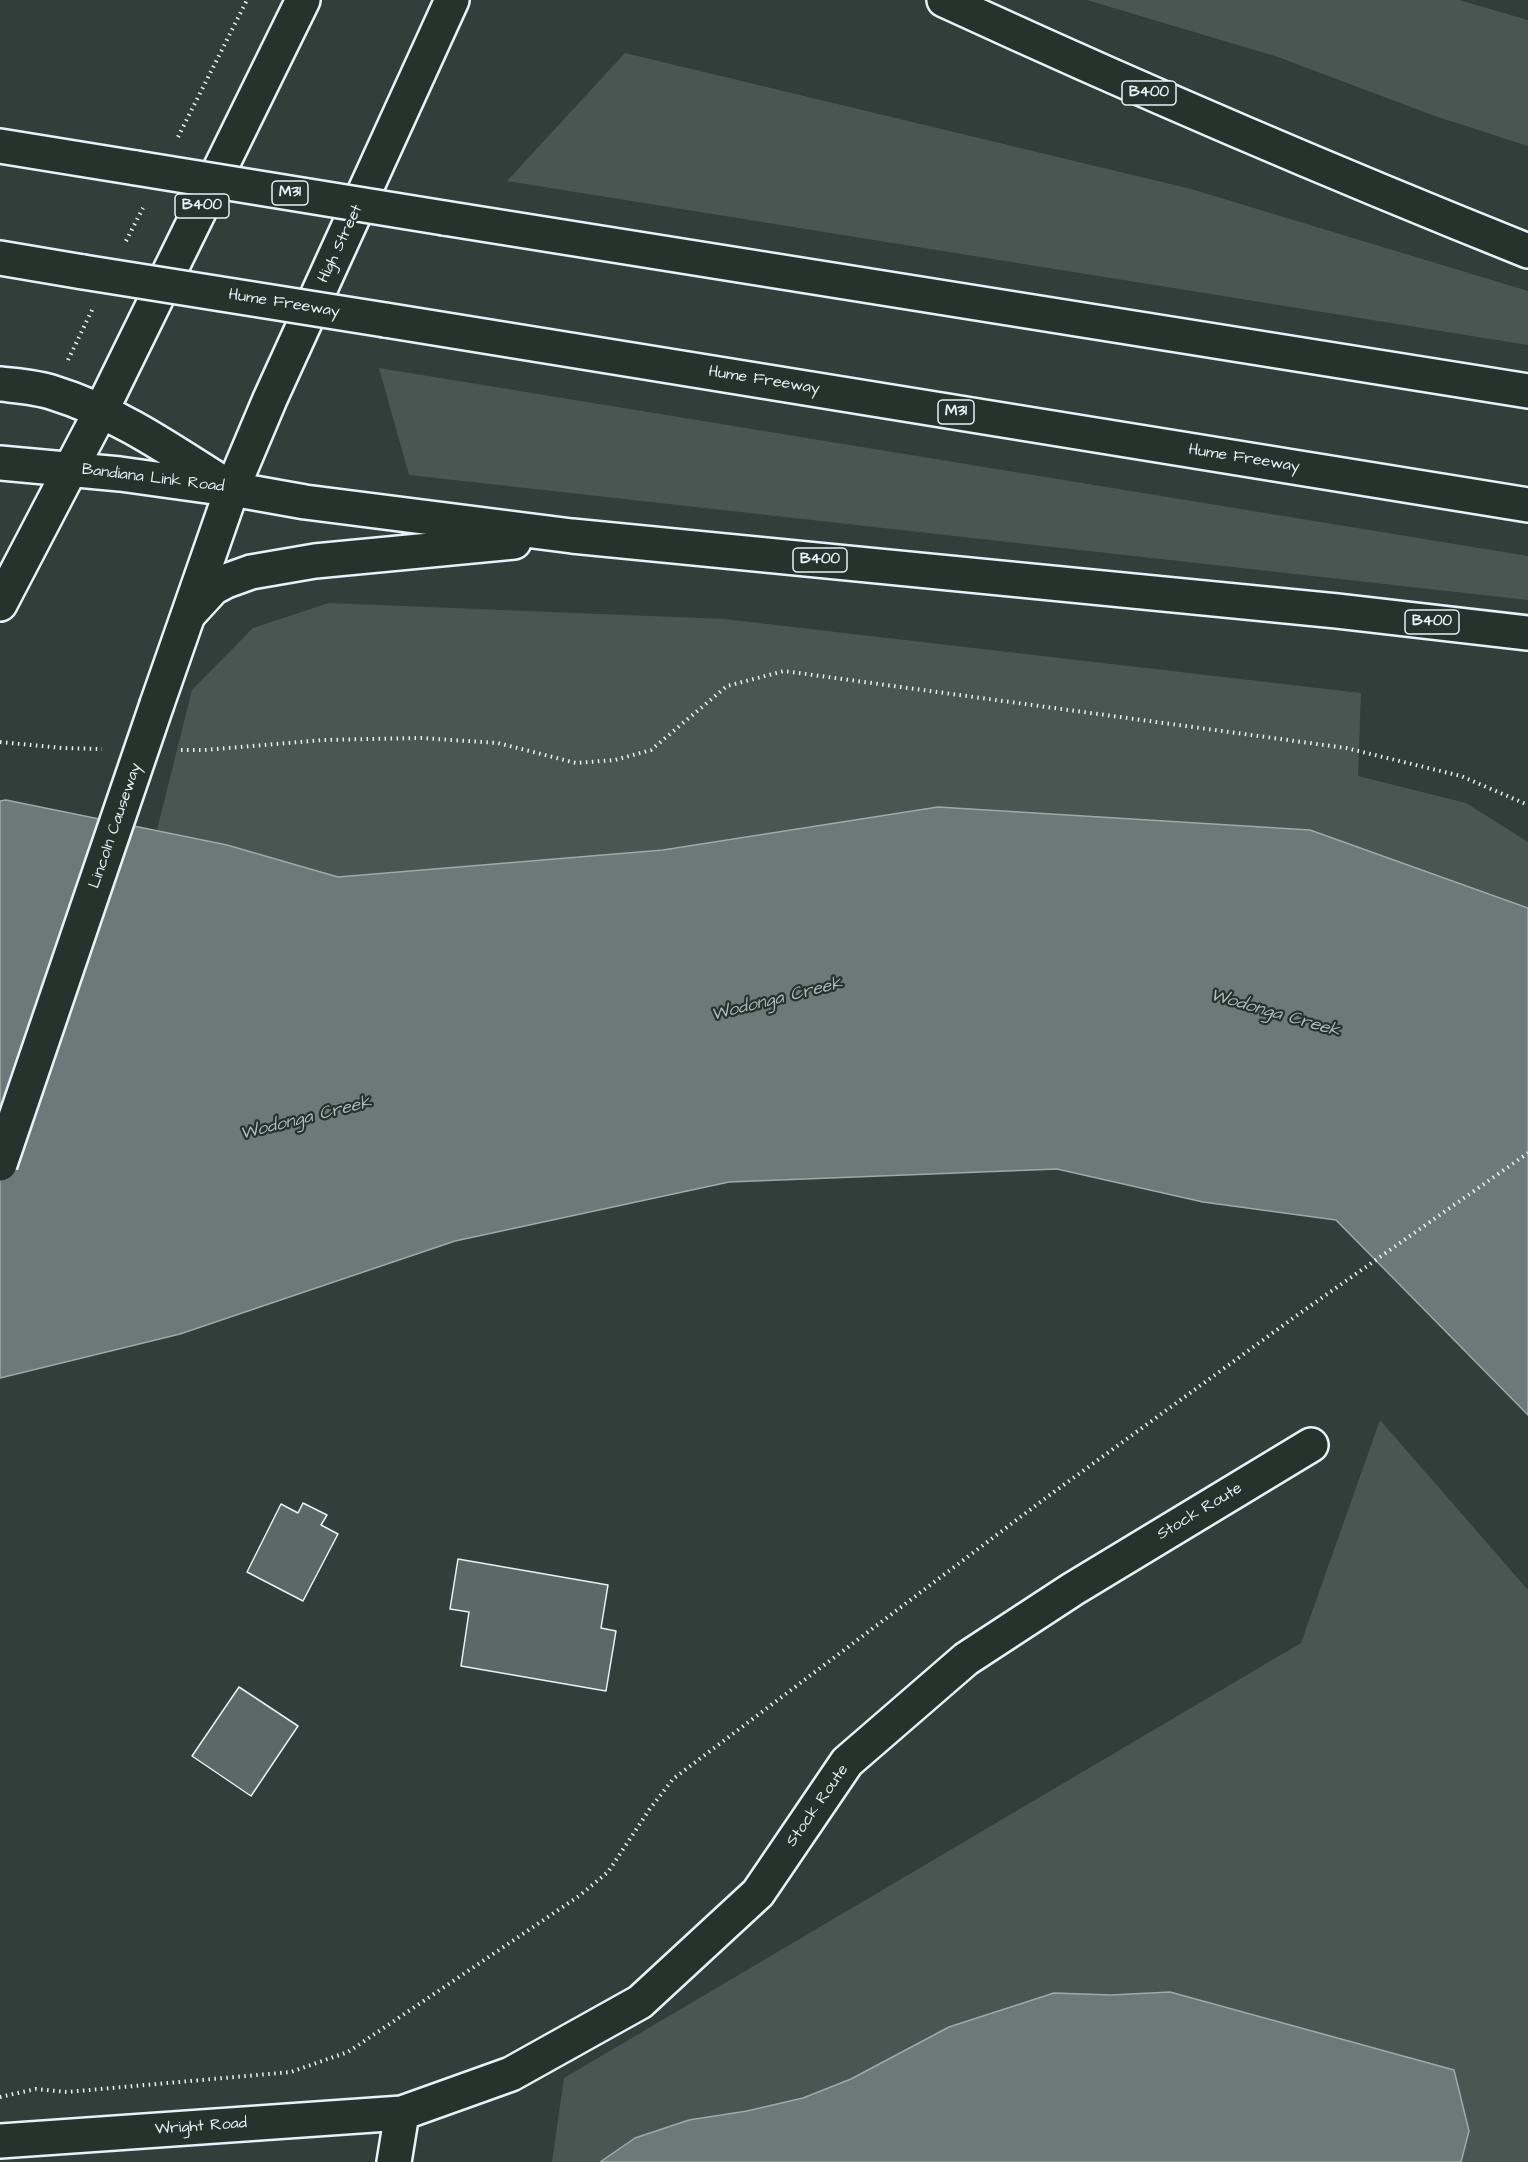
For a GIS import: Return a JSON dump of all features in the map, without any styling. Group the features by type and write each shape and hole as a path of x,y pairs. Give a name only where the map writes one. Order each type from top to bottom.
{"main road":[{"name":"B400","path":"101,411 303,0"},
{"name":"High Street","path":"232,489 270,399 452,0"},
{"name":"B400","path":"944,0 1120,81 1528,252"},
{"name":"M31","path":"0,146 1528,391"},
{"name":"Hume Freeway","path":"0,258 1528,505"},
{"name":"Bandiana Link Road","path":"0,384 53,392 101,411 151,437 232,489"},
{"path":"0,604 101,411"},
{"name":"Bandiana Link Road","path":"0,463 232,489"},
{"name":"B400","path":"232,489 305,502 572,536 1337,611 1528,633"},
{"name":"Lincoln Causeway","path":"0,1164 232,489"},
{"path":"190,613 213,588 251,572 315,561 572,536"},
{"name":"Stock Route","path":"402,2113 511,2074 640,2002 758,1893 847,1762 966,1659 1073,1589 1311,1445"},
{"path":"394,2162 402,2113"},
{"name":"Wright Road","path":"0,2141 402,2113"}],"path":[{"path":"169,750 205,750 323,740 422,738 498,743 576,763 615,760 651,750 727,686 784,671 1346,748 1461,776 1528,805"},
{"path":"0,742 62,748 110,749"},
{"path":"0,2097 36,2089 67,2092 291,2072 348,2052 579,1896 608,1872 649,1810 674,1779 1047,1497 1296,1316 1528,1153"}],"shaded area":[{"path":"1087,0 1459,0 1528,20 1528,146 1435,116 1278,57"},
{"path":"625,53 1191,189 1528,291 1528,345 507,181"},
{"path":"379,368 1528,556 1528,600 409,475"},
{"path":"329,603 724,619 1361,693 1358,776 1466,803 1528,842 1528,908 1310,830 938,807 663,850 338,877 227,845 157,830 192,690 253,628"},
{"path":"1380,1420 1528,1590 1528,2162 552,2162 564,2078 1301,1643"}],"water":[{"name":"Wodonga Creek","path":"6,800 227,845 338,877 663,850 938,807 1310,830 1528,908 1528,1415 1336,1220 1203,1202 1057,1169 729,1182 455,1241 180,1334 0,1378 0,801"},
{"path":"1170,1992 1454,2070 1469,2131 1461,2162 600,2162 635,2138 689,2120 747,2111 803,2098 851,2079 949,2027 1054,1993 1111,1995"}],"building":[{"path":"303,1503 327,1515 321,1525 338,1534 303,1601 247,1572 281,1504 298,1513"},
{"path":"458,1559 608,1585 601,1628 616,1631 606,1691 461,1666 469,1612 450,1609"},
{"path":"239,1687 298,1726 251,1796 192,1756"}]}
